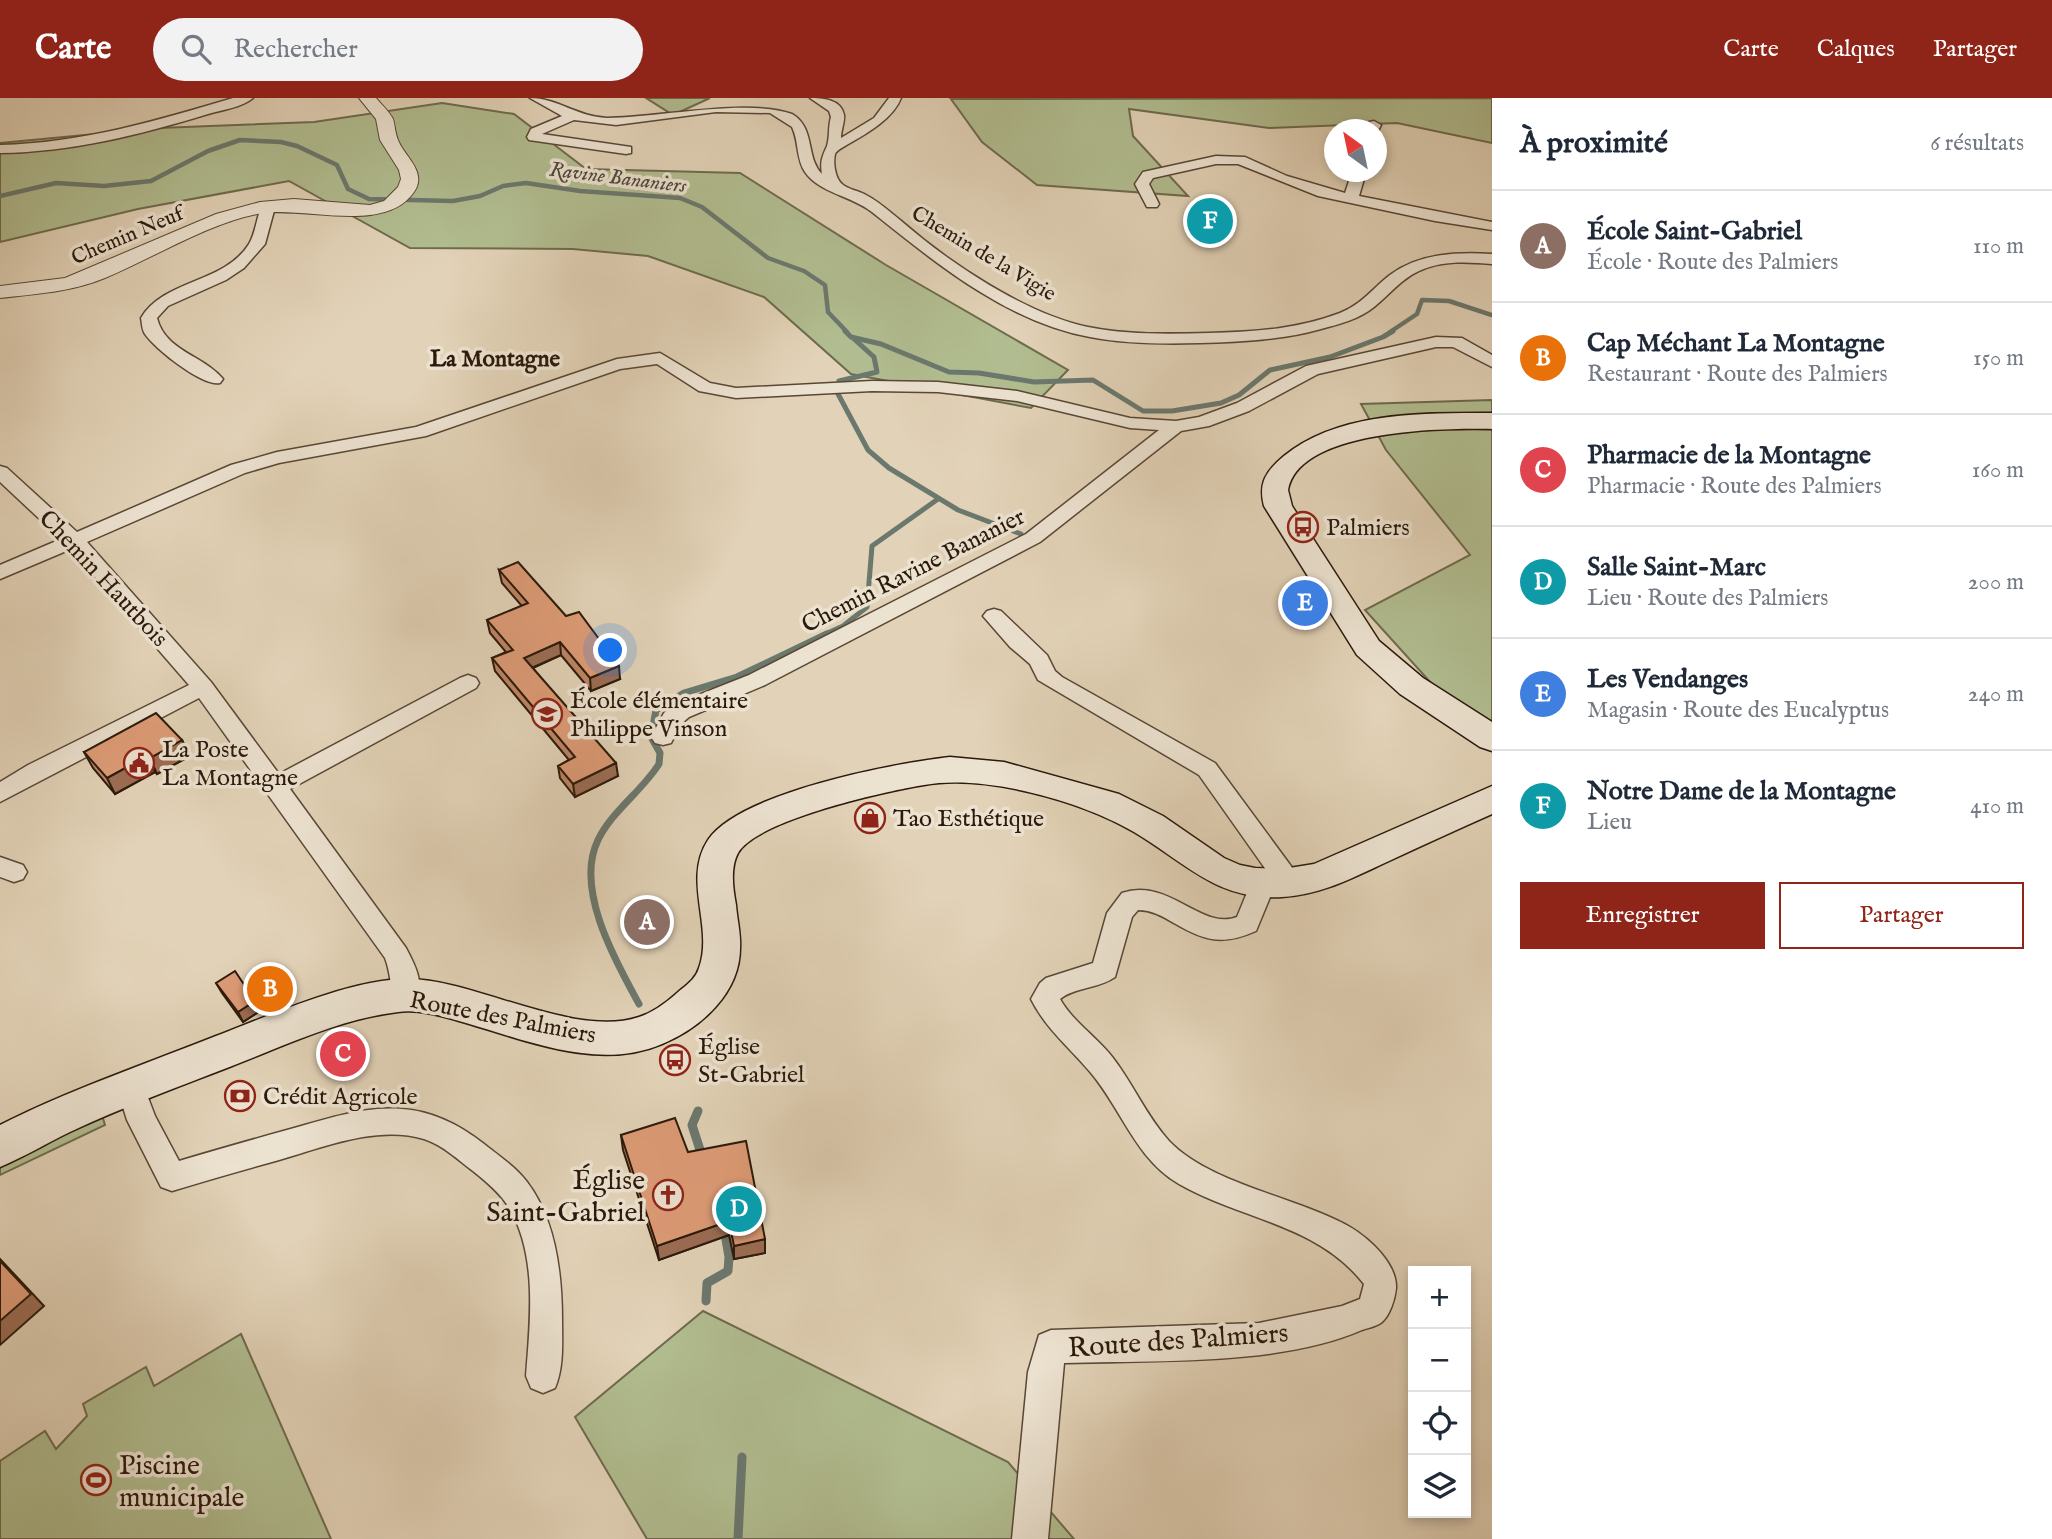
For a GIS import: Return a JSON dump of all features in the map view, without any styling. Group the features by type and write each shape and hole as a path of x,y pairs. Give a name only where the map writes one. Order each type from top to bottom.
{"main road":[{"path":"1492,421 1418,424 1348,435 1324,442 1291,463 1280,475 1274,489 1278,506 1368,648 1380,662 1413,688 1492,739"},
{"name":"Route des Palmiers","path":"0,1147 43,1123 302,1020 365,1002 406,995 436,999 584,1037 619,1038 640,1035 688,1008 715,980 723,954 718,860 721,847 728,837 739,828 773,813 907,774 973,769 995,772 1098,800 1149,824 1199,862 1226,877 1276,884 1319,877 1492,799"}],"street":[{"path":"0,149 51,147 111,138 247,98"},
{"path":"214,379 171,351 152,332 149,318 152,311 162,303 220,277 239,265 257,244 268,206 318,206 371,211 391,205 407,190 410,179 408,170 389,140 384,117 367,98"},
{"name":"Chemin de la Vigie","path":"536,98 573,116 594,121 622,122 707,108 777,111 794,121 803,133 811,172 870,203 891,223 978,282 1056,323 1087,332 1154,338 1197,338 1254,336 1309,328 1366,307 1397,277 1420,266 1445,258 1492,259"},
{"path":"816,98 835,109 838,117 834,128 834,145 828,155 828,173 836,187"},
{"path":"834,145 860,134 890,109 895,98"},
{"path":"573,116 533,135 539,139 626,150"},
{"path":"1152,204 1142,184 1148,175 1228,159 1250,163 1301,187 1435,217 1492,226"},
{"path":"1351,198 1356,182"},
{"name":"Chemin Neuf","path":"0,292 68,284 97,274 223,218 268,206"},
{"path":"0,573 238,469 277,458 420,432 617,364 646,358 664,360 705,387 736,393 872,386 938,387 1017,396 1130,423 1176,426 1203,422 1243,407 1312,370 1436,342 1456,342 1492,362"},
{"name":"Chemin Ravine Bananier","path":"663,737 672,719 681,710 757,680 1042,533 1176,426"},
{"name":"Chemin Hautbois","path":"0,472 75,541 203,687 394,950 403,967 406,995"},
{"path":"993,616 1039,660 1046,675 1054,682 1207,769 1276,884"},
{"path":"276,786 468,683"},
{"path":"0,793 36,771 203,687"},
{"name":"Route des Palmiers","path":"1030,1539 1045,1372 1051,1347 1259,1339 1343,1322 1371,1310 1379,1297 1380,1279 1364,1259 1341,1239 1284,1212 1229,1194 1188,1173 1159,1151 1102,1065 1055,1016 1045,999 1058,985 1089,979 1105,969 1120,914 1131,900 1143,898 1153,901 1205,928 1228,932 1247,924 1276,884"},
{"path":"131,1088 142,1120 172,1177 322,1134 377,1122 421,1125 457,1140 504,1178 520,1197 533,1224 544,1284 546,1329 543,1376"}],"green space":[{"path":"646,98 710,98 673,115"},
{"path":"1492,98 1492,143 1397,123 1387,123 1387,119 1324,119 1324,126 1269,128 1129,109 1133,136 1188,196 1037,185 982,142 951,99"},
{"path":"442,103 514,114 586,169 740,173 886,265 1068,370 1031,408 851,374 764,297 648,256 573,249 410,248 289,181 138,209 0,242 0,143 159,128 314,122"},
{"path":"1492,400 1492,736 1479,736 1365,610 1470,555 1386,450 1361,404"},
{"path":"102,1115 105,1125 0,1175 0,1164"},
{"path":"703,1311 1008,1462 1074,1539 647,1539 575,1417"},
{"path":"241,1334 331,1539 0,1539 0,1461 45,1431 56,1449 87,1416 83,1404 146,1367 154,1386"}],"building":[{"path":"518,562 566,616 579,612 619,666 590,678 560,642 524,658 616,763 573,784 558,766 575,757 492,658 513,650 487,620 528,603 499,570"},
{"path":"156,713 182,740 107,778 84,752"},
{"path":"235,971 255,1001 238,1012 216,983"},
{"path":"675,1118 688,1152 746,1141 765,1239 734,1246 729,1221 657,1246 621,1135"},
{"path":"0,1261 31,1294 0,1321"}],"waterway":[{"name":"Ravine Bananiers","path":"0,196 56,183 104,186 151,181 208,151 240,140 281,142 297,146 337,165 348,189 369,199 453,201 480,196 503,186 526,183 580,191 680,198 702,207 768,258 804,271 825,285 828,312 847,332"},
{"name":"Ravine Bananiers","path":"1390,332 1417,314 1422,300 1449,301 1492,315"},
{"name":"Ravine Bananiers","path":"845,331 851,337 881,344 949,372 979,373 1034,382 1093,380 1143,411 1172,411 1221,403 1239,395 1270,370 1330,357 1393,331"},
{"path":"839,381 877,372 874,357 853,338"},
{"path":"837,392 868,450 889,468 958,510 1021,534"},
{"path":"823,635 843,626 867,607 872,546 938,499"},
{"path":"639,1004 601,925 594,902 592,859 604,830 659,764 660,753 651,737 656,710 684,693 737,677 827,634"},
{"path":"698,1111 692,1125 702,1156"},
{"path":"706,1301 707,1283 728,1271 729,1257 724,1228"},
{"path":"738,1539 742,1457"}],"place":[{"name":"Notre Dame de la Montagne","path":"1210,221"},
{"name":"Palmiers","path":"1303,527"},
{"name":"Les Vendanges","path":"1305,603"},
{"name":"École élémentaire Philippe Vinson","path":"547,714"},
{"name":"La Poste La Montagne","path":"139,763"},
{"name":"Tao Esthétique","path":"870,818"},
{"name":"École Saint-Gabriel","path":"647,922"},
{"name":"Cap Méchant La Montagne","path":"270,989"},
{"name":"Pharmacie de la Montagne","path":"343,1054"},
{"name":"Église St-Gabriel","path":"675,1060"},
{"name":"Crédit Agricole","path":"240,1096"},
{"name":"Église Saint-Gabriel","path":"668,1195"},
{"name":"Salle Saint-Marc","path":"739,1209"},
{"name":"Piscine municipale","path":"96,1480"}],"district":[{"name":"La Montagne","path":"495,358"}]}
